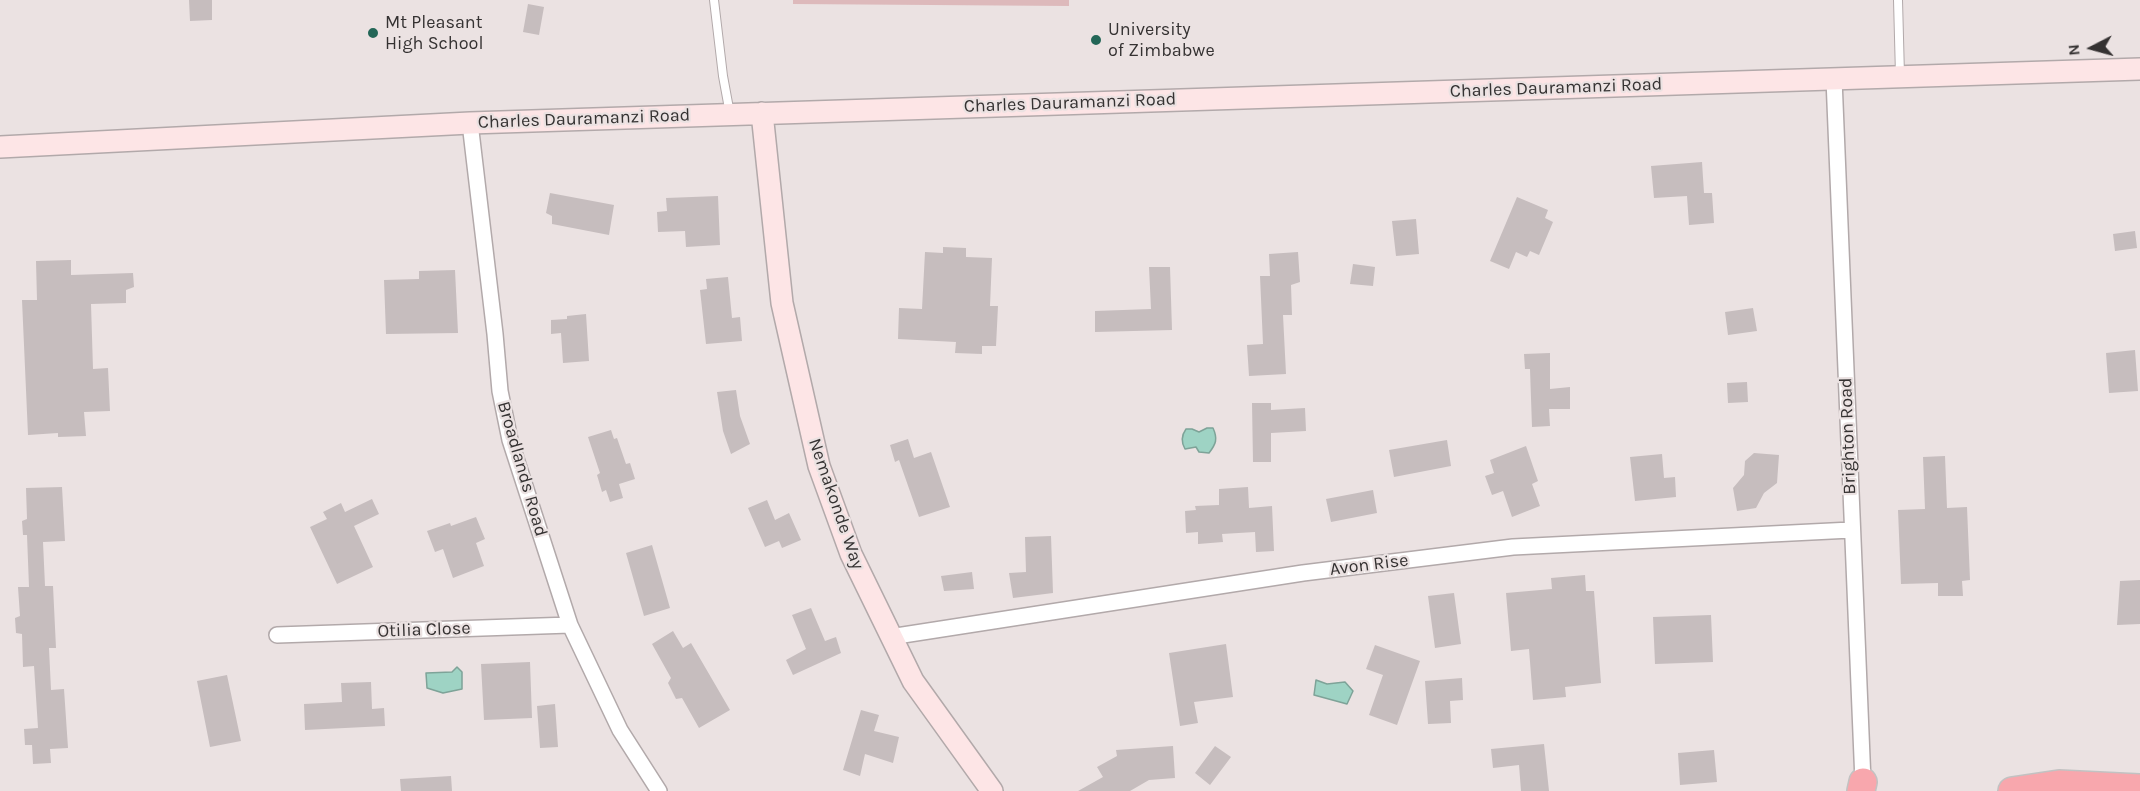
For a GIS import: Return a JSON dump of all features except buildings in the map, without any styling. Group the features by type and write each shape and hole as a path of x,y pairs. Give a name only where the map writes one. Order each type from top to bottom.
{"highway":[{"path":"2012,791 2059,784 2140,788"}],"street":[{"name":"Charles Dauramanzi Road","path":"0,147 470,123 2140,69"},
{"name":"Brighton Road","path":"1834,79 1851,530 1864,788"},
{"name":"Nemakonde Way","path":"762,113 782,303 819,466 850,554 913,681 992,791"},
{"name":"Broadlands Road","path":"470,123 500,391 510,440 570,625 620,730 658,791"},
{"name":"Avon Rise","path":"890,637 1303,573 1513,547 1851,530"},
{"name":"Otilia Close","path":"277,635 570,625"}],"lane":[{"path":"714,0 730,114"},
{"path":"1898,0 1900,76"}],"shaded area":[{"path":"793,0 1069,0 1069,6 793,4"},
{"path":"1213,428 1216,438 1209,453 1199,452 1196,447 1185,449 1182,439 1186,429 1199,432"},
{"path":"457,667 462,672 462,689 443,693 427,688 426,673 452,672"},
{"path":"1316,680 1327,684 1345,682 1353,691 1347,704 1314,695"}],"place":[{"name":"Mt Pleasant High School","path":"373,33"},
{"name":"University of Zimbabwe","path":"1096,40"}]}
